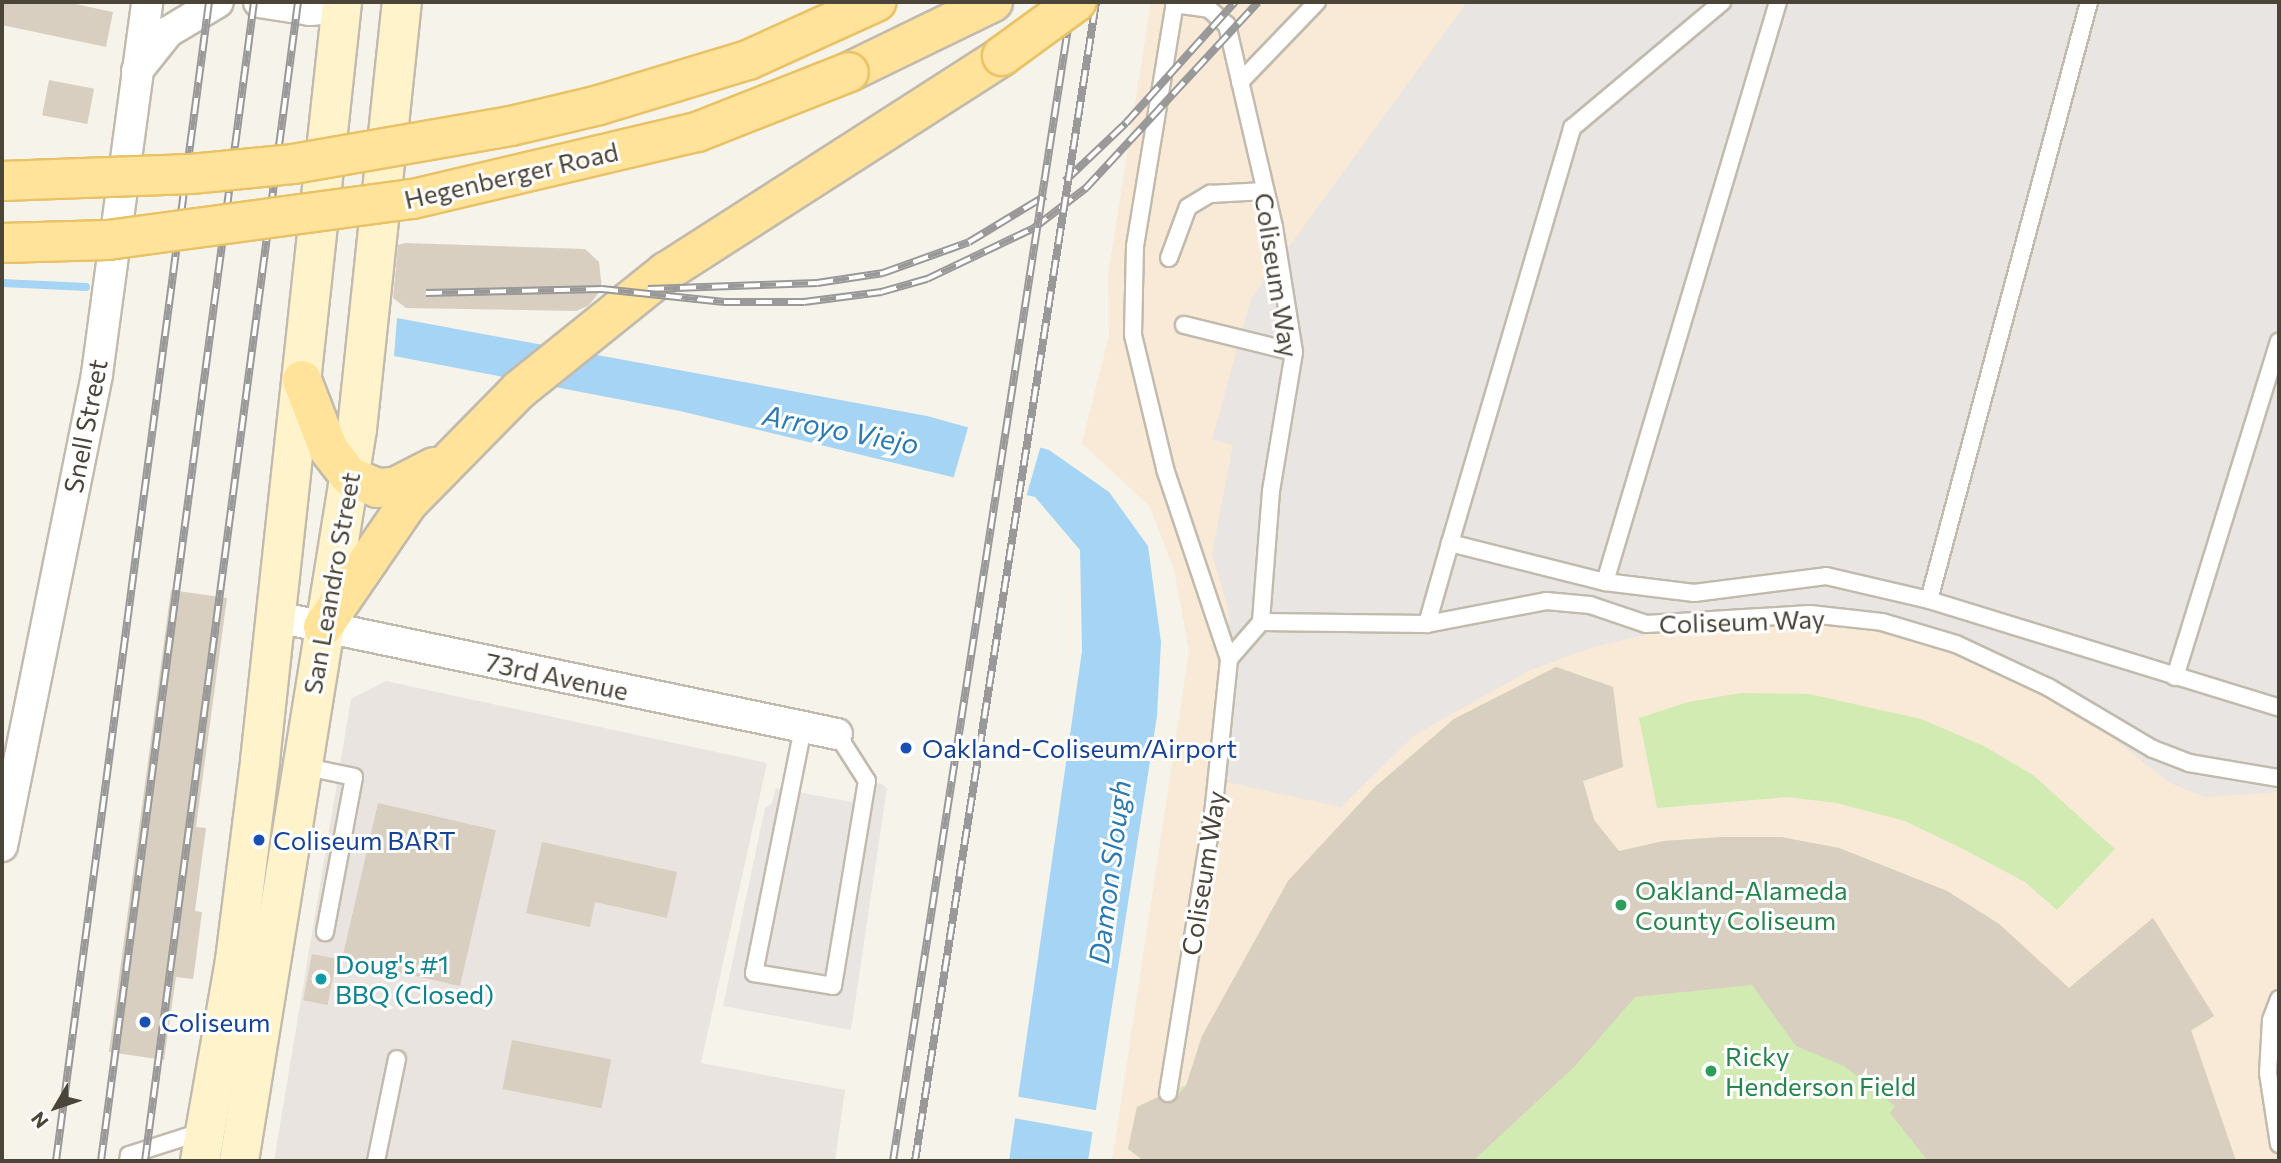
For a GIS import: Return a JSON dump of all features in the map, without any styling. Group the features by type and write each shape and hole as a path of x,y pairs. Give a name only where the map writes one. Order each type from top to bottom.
{"main road":[{"path":"342,5 400,2"},
{"name":"San Leandro Street","path":"239,1161 349,476 400,2"},
{"name":"Hegenberger Road","path":"2,181 191,174 293,164 511,126 637,95 748,60 877,2"},
{"name":"Hegenberger Road","path":"2,243 189,231 413,199 697,132 849,72 993,2"},
{"path":"323,627 392,523 458,449 519,390 666,272 1002,56 1076,2"},
{"name":"San Leandro Street","path":"204,1146 237,946 277,617 342,5"},
{"path":"302,380 329,450 349,476 377,488 396,487 428,471 458,449"}],"street":[{"name":"Snell Street","path":"2,846 97,374 147,2"},
{"path":"137,71 168,32 218,2"},
{"path":"260,2 310,10 342,5"},
{"name":"73rd Avenue","path":"277,617 837,734"}],"lane":[{"path":"1240,82 1317,2"},
{"path":"1427,624 1572,128 1722,2"},
{"path":"1605,582 1778,2"},
{"path":"1929,600 2090,2"},
{"path":"1174,3 1135,246 1133,335 1166,472 1229,659"},
{"name":"Coliseum Way","path":"1174,3 1209,9 1227,25 1265,191 1294,352 1272,491 1261,622 1427,624 1546,601 1590,605 1646,624 1810,614 1882,622 1956,644 2025,676 2153,749 2189,763 2279,778"},
{"path":"1169,258 1188,208 1210,194 1265,191"},
{"path":"1184,325 1294,352"},
{"path":"2175,677 2279,342"},
{"path":"1450,543 1605,582 1694,593 1826,576 1929,600 2279,708"},
{"path":"1229,659 1261,622"},
{"name":"Coliseum Way","path":"1168,1093 1214,805 1229,659"},
{"path":"803,728 754,973 833,986 867,781 837,734"},
{"path":"302,766 355,777 325,932"},
{"path":"2279,999 2271,1020 2268,1073 2279,1144"},
{"path":"376,1161 397,1059"},
{"path":"128,1161 128,1155 204,1146"}],"shaded area":[{"path":"1151,2 2279,2 2279,1161 1112,1161 1189,651 1174,570 1150,507 1082,443 1109,336 1108,275"},
{"path":"1467,2 2279,2 2279,792 2204,797 2170,783 2078,711 2018,676 1934,643 1852,623 1788,620 1722,622 1658,632 1593,647 1528,671 1415,735 1341,807 1222,781 1231,668 1228,608 1212,554 1233,445 1212,440 1251,299"},
{"path":"386,681 767,763 701,1063 845,1090 835,1161 274,1161 351,699"},
{"path":"880,783 887,788 851,1030 723,1006 765,808 772,803 776,788 852,802"}],"green space":[{"name":"Oakland-Alameda County Coliseum","path":"1556,667 1613,687 1623,767 1583,781 1594,820 1619,851 1664,841 1723,837 1781,837 1839,848 1947,891 1999,924 2069,988 2153,918 2214,1016 2191,1031 2236,1161 1144,1161 1128,1149 1137,1107 1186,1085 1202,1036 1288,881 1375,787 1454,719"},
{"path":"1741,693 1809,694 1921,719 1984,746 2033,775 2115,849 2057,910 2025,882 1965,850 1905,821 1836,803 1788,797 1657,808 1639,718 1688,702"}],"water":[{"name":"Damon Slough","path":"397,318 927,416 1049,450 1109,492 1148,546 1161,642 1157,716 1088,1161 1009,1161 1082,651 1080,550 1035,497 680,411 394,356"}],"pier":[{"path":"969,424 1041,445 1025,500 953,480"},
{"path":"1015,1096 1099,1111 1095,1132 1011,1118"}],"building":[{"path":"2,2 66,2 113,12 106,47 2,25"},
{"path":"49,80 94,89 87,124 42,115"},
{"path":"405,243 585,249 599,262 602,289 588,306 576,311 406,308 393,298 398,245"},
{"path":"171,590 227,598 196,827 206,828 195,911 202,912 195,966 193,979 176,977 164,1060 109,1052"},
{"name":"Oakland-Alameda County Coliseum","path":"1556,667 1613,687 1623,767 1583,781 1594,820 1619,851 1664,841 1723,837 1781,837 1839,848 1947,891 1999,924 2069,988 2153,918 2214,1016 2191,1030 2236,1161 1928,1161 1890,1113 1895,1106 1844,1066 1796,1046 1752,985 1635,997 1575,1066 1473,1161 1144,1161 1128,1149 1137,1107 1158,1097 1172,1102 1186,1086 1202,1036 1288,881 1375,787 1454,719"},
{"path":"378,803 496,830 460,986 342,959"},
{"path":"542,842 677,872 667,918 595,902 590,927 526,913"},
{"name":"Doug's #1 BBQ (Closed)","path":"312,954 337,959 328,1005 303,1000"},
{"path":"512,1040 611,1059 602,1108 502,1089"}],"waterway":[{"name":"Arroyo Viejo","path":"2,283 86,287"}],"railway":[{"path":"56,1161 209,2"},
{"path":"101,1161 254,2"},
{"path":"145,1161 298,2"},
{"path":"893,1161 1072,2"},
{"path":"915,1161 1096,2"},
{"path":"1065,181 1126,123 1235,2"},
{"path":"426,293 602,289 724,302 804,302 881,292 927,279 1034,228 1086,188 1258,2"},
{"path":"648,289 817,283 883,273 969,242 1045,196"}],"place":[{"name":"Oakland-Coliseum/Airport","path":"906,748"},
{"name":"Coliseum BART","path":"259,840"},
{"name":"Oakland-Alameda County Coliseum","path":"1621,905"},
{"name":"Doug's #1 BBQ (Closed)","path":"321,979"},
{"name":"Coliseum","path":"145,1022"},
{"name":"Ricky Henderson Field","path":"1711,1071"}]}
